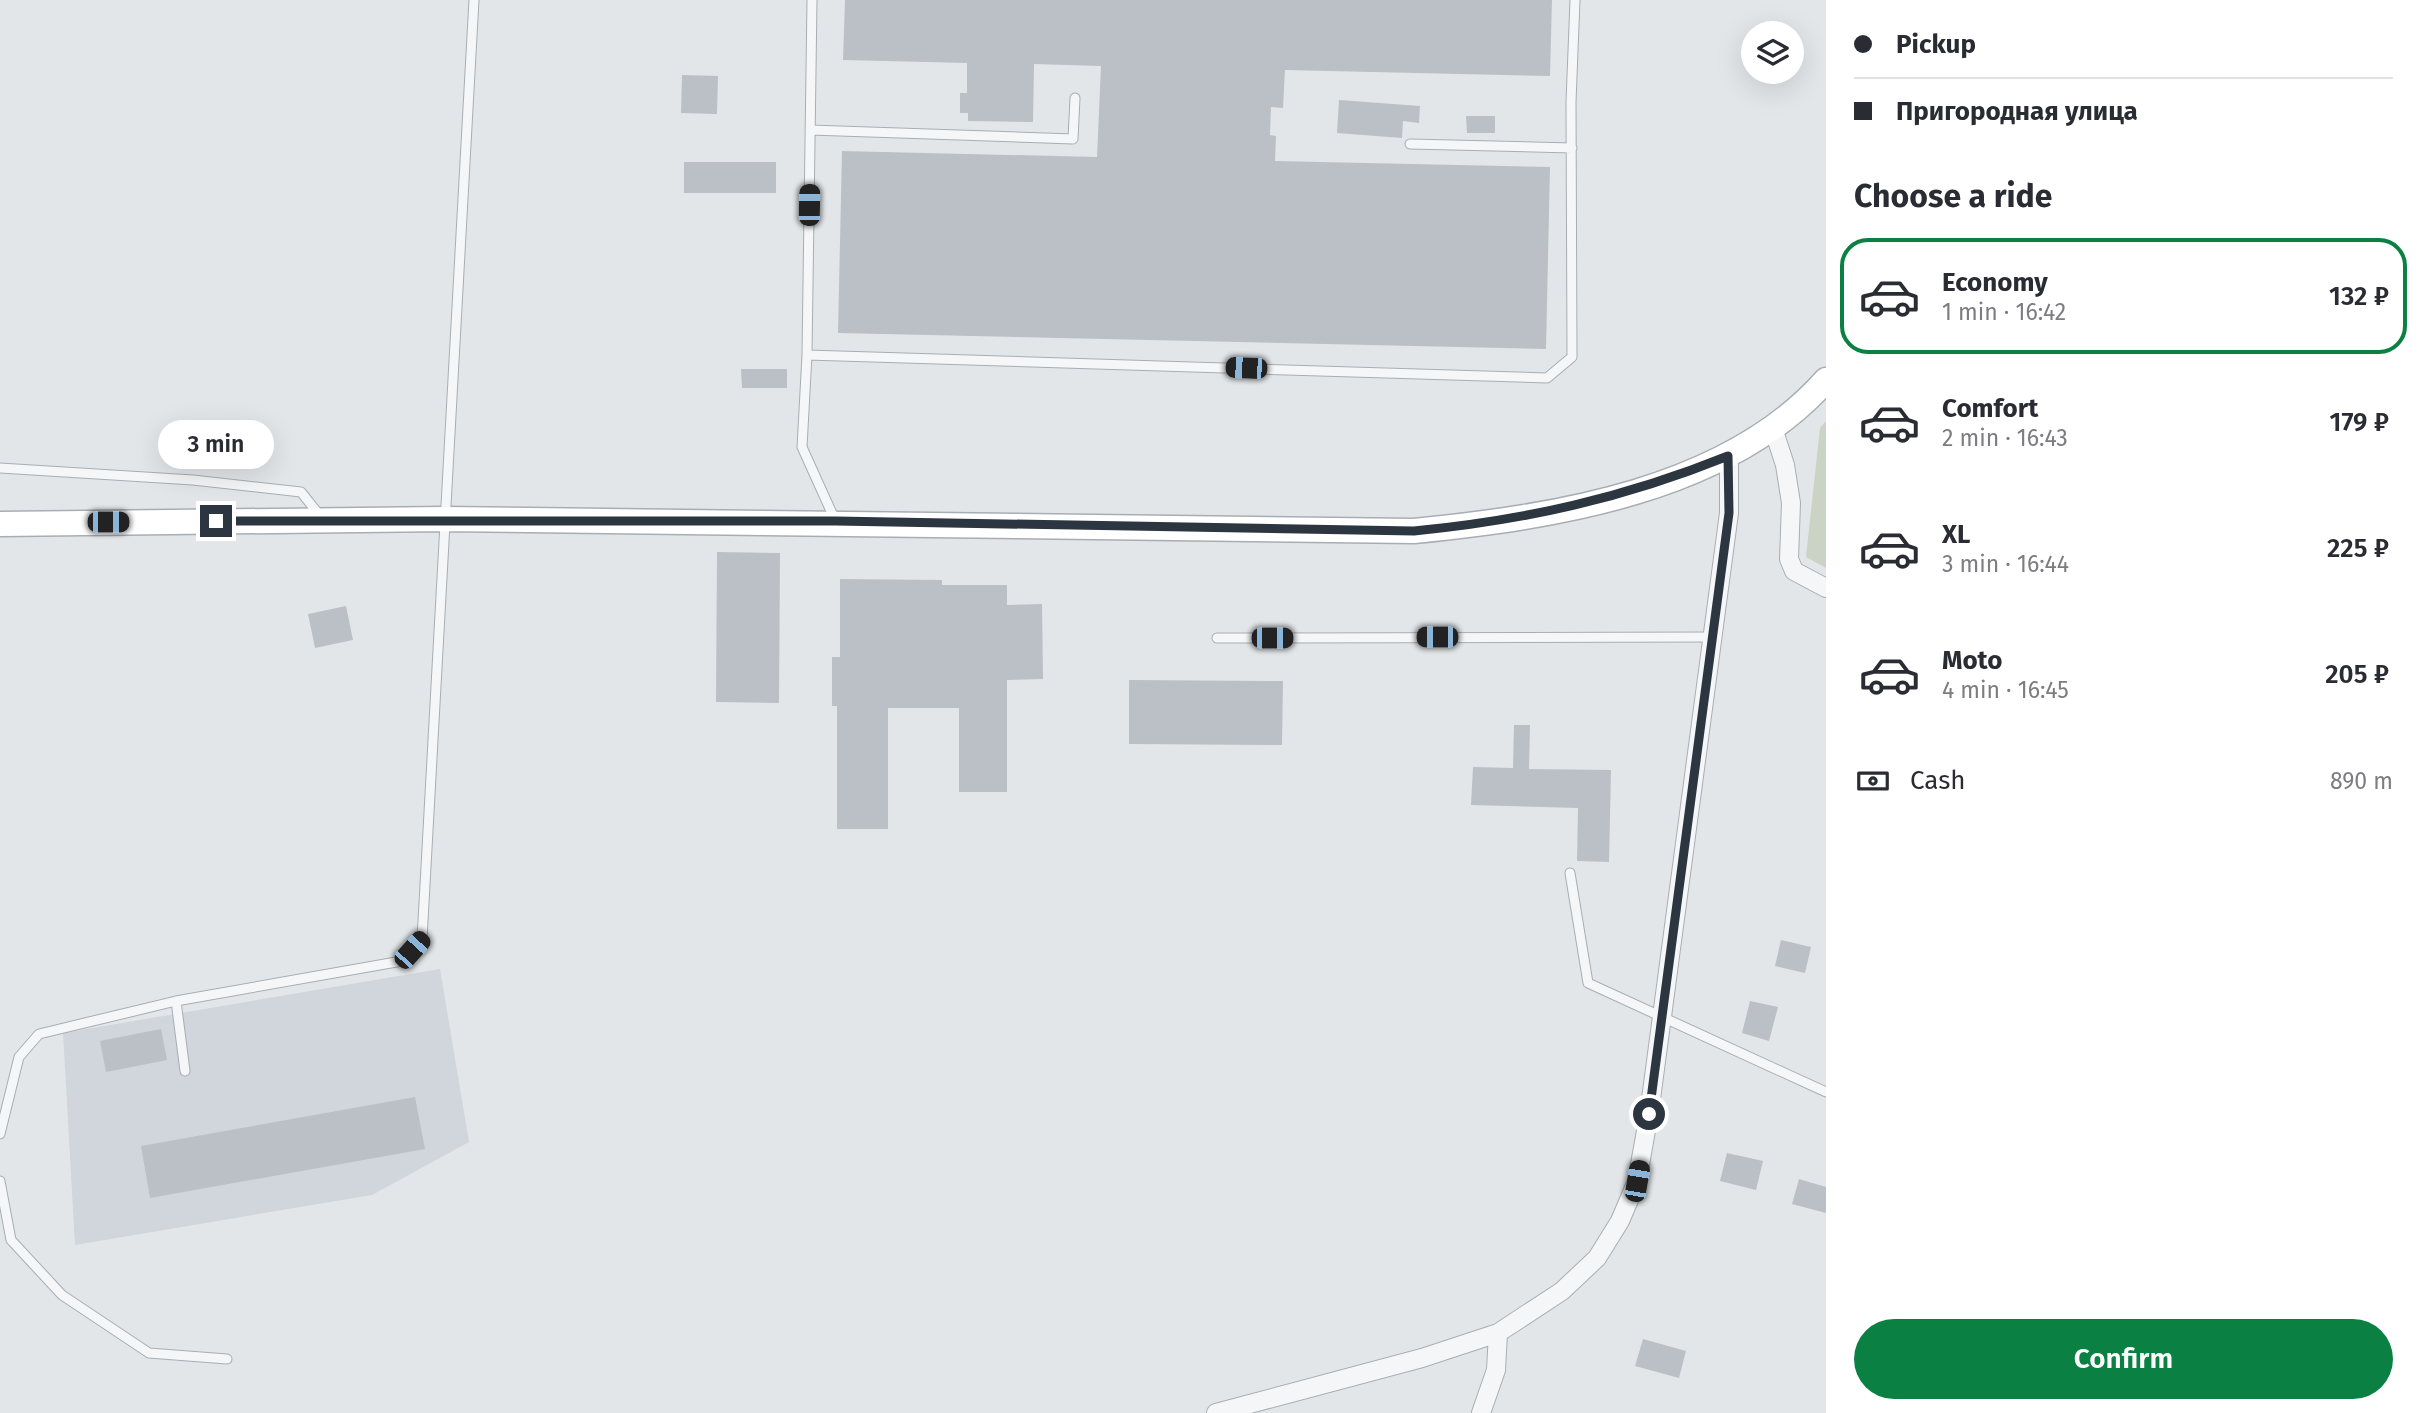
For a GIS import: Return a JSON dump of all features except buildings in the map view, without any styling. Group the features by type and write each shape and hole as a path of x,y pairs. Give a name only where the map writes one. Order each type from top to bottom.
{"street":[{"path":"0,524 444,519 836,521 1414,531 1556,512 1630,492 1728,456 1773,428 1826,380"},
{"path":"1773,428 1791,503 1789,559 1794,570 1826,588"},
{"path":"1216,1413 1422,1358 1499,1333 1562,1292 1597,1258 1620,1221 1637,1181 1664,1018 1729,513 1728,456"},
{"path":"1480,1413 1496,1370 1499,1333"}],"lane":[{"path":"0,1134 19,1057 39,1034 176,1001 402,961 422,939 474,0"},
{"path":"812,0 807,355 802,447 836,521"},
{"path":"807,355 1547,378 1572,357 1575,0"},
{"path":"810,130 1073,139 1075,98"},
{"path":"1410,144 1572,148"},
{"path":"0,467 193,480 301,492 323,520"},
{"path":"1217,638 1712,637"},
{"path":"1570,873 1588,983 1826,1092"},
{"path":"176,1001 185,1071"},
{"path":"0,1181 11,1240 62,1295 149,1353 227,1359"}],"shaded area":[{"path":"440,969 469,1142 372,1195 75,1245 63,1033"}],"green space":[{"path":"1826,421 1826,568 1806,557 1820,428"}],"route":[{"path":"216,521 836,521 1414,531 1556,512 1680,476 1728,456 1729,513 1664,1018 1649,1114"}]}
